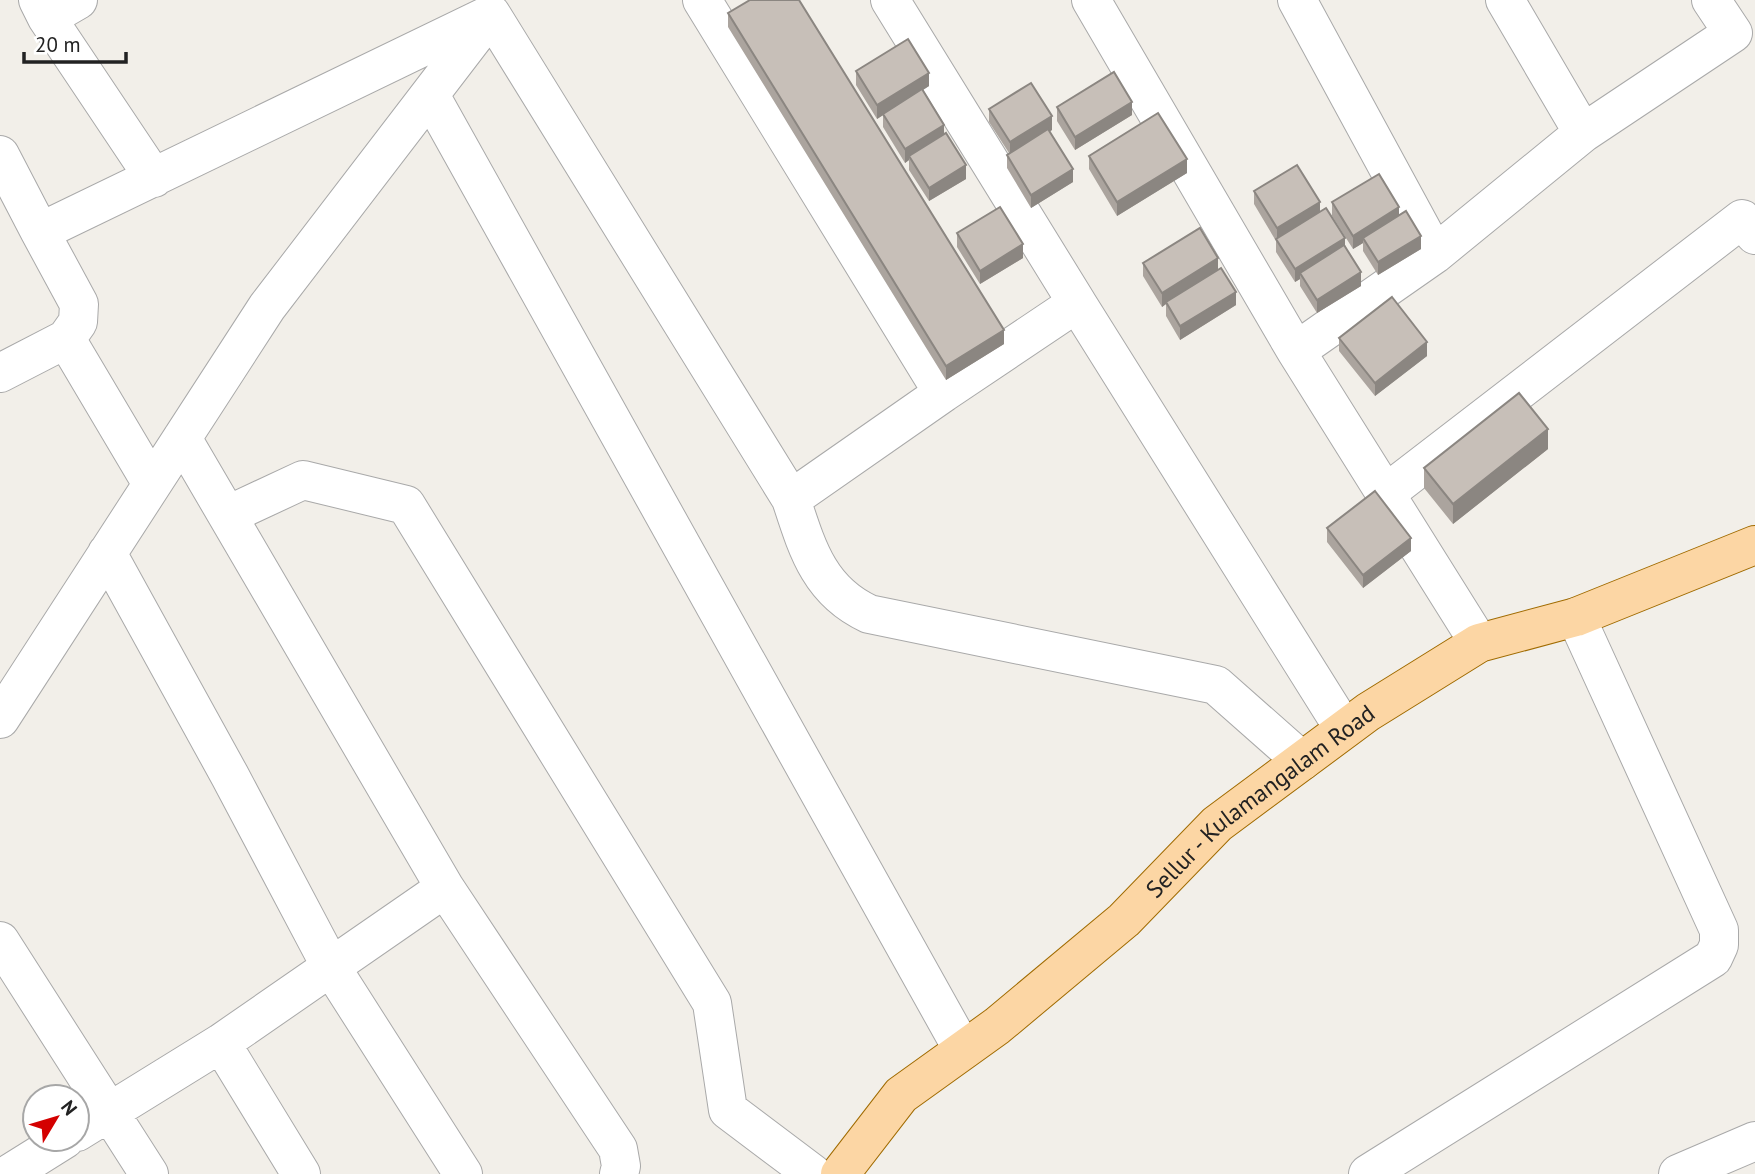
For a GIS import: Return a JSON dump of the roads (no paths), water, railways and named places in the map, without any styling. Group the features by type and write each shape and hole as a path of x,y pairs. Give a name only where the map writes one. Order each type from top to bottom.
{"main road":[{"name":"Sellur - Kulamangalam Road","path":"840,1174 901,1095 997,1026 1124,920 1217,824 1344,729 1479,643 1576,617 1755,545"}],"street":[{"path":"702,0 943,393"},
{"path":"890,0 1344,729"},
{"path":"1091,0 1296,351 1479,643"},
{"path":"1297,0 1435,254"},
{"path":"1505,0 1583,133"},
{"path":"1296,351 1435,254 1583,133 1732,33 1711,0"},
{"path":"55,6 154,177"},
{"path":"40,232 497,7"},
{"path":"0,719 267,307 497,7"},
{"path":"497,7 791,499 804,540 826,581 850,605 869,614 1216,685 1302,761"},
{"path":"430,95 963,1050"},
{"path":"0,155 79,304 78,322 66,339 0,373"},
{"path":"1385,494 1742,219 1755,235"},
{"path":"791,499 1077,303"},
{"path":"66,339 152,484"},
{"path":"182,438 446,888 618,1149 621,1167 619,1174"},
{"path":"228,515 303,480 406,505 712,1003 728,1110 813,1174"},
{"path":"107,553 331,967 463,1174"},
{"path":"1368,1174 1713,958 1719,945 1719,930 1576,617"},
{"path":"91,1123 221,1043 446,888"},
{"path":"0,941 149,1174"},
{"path":"221,1043 301,1174"},
{"path":"1678,1174 1755,1141"},
{"path":"9,1174 43,1153"}]}
